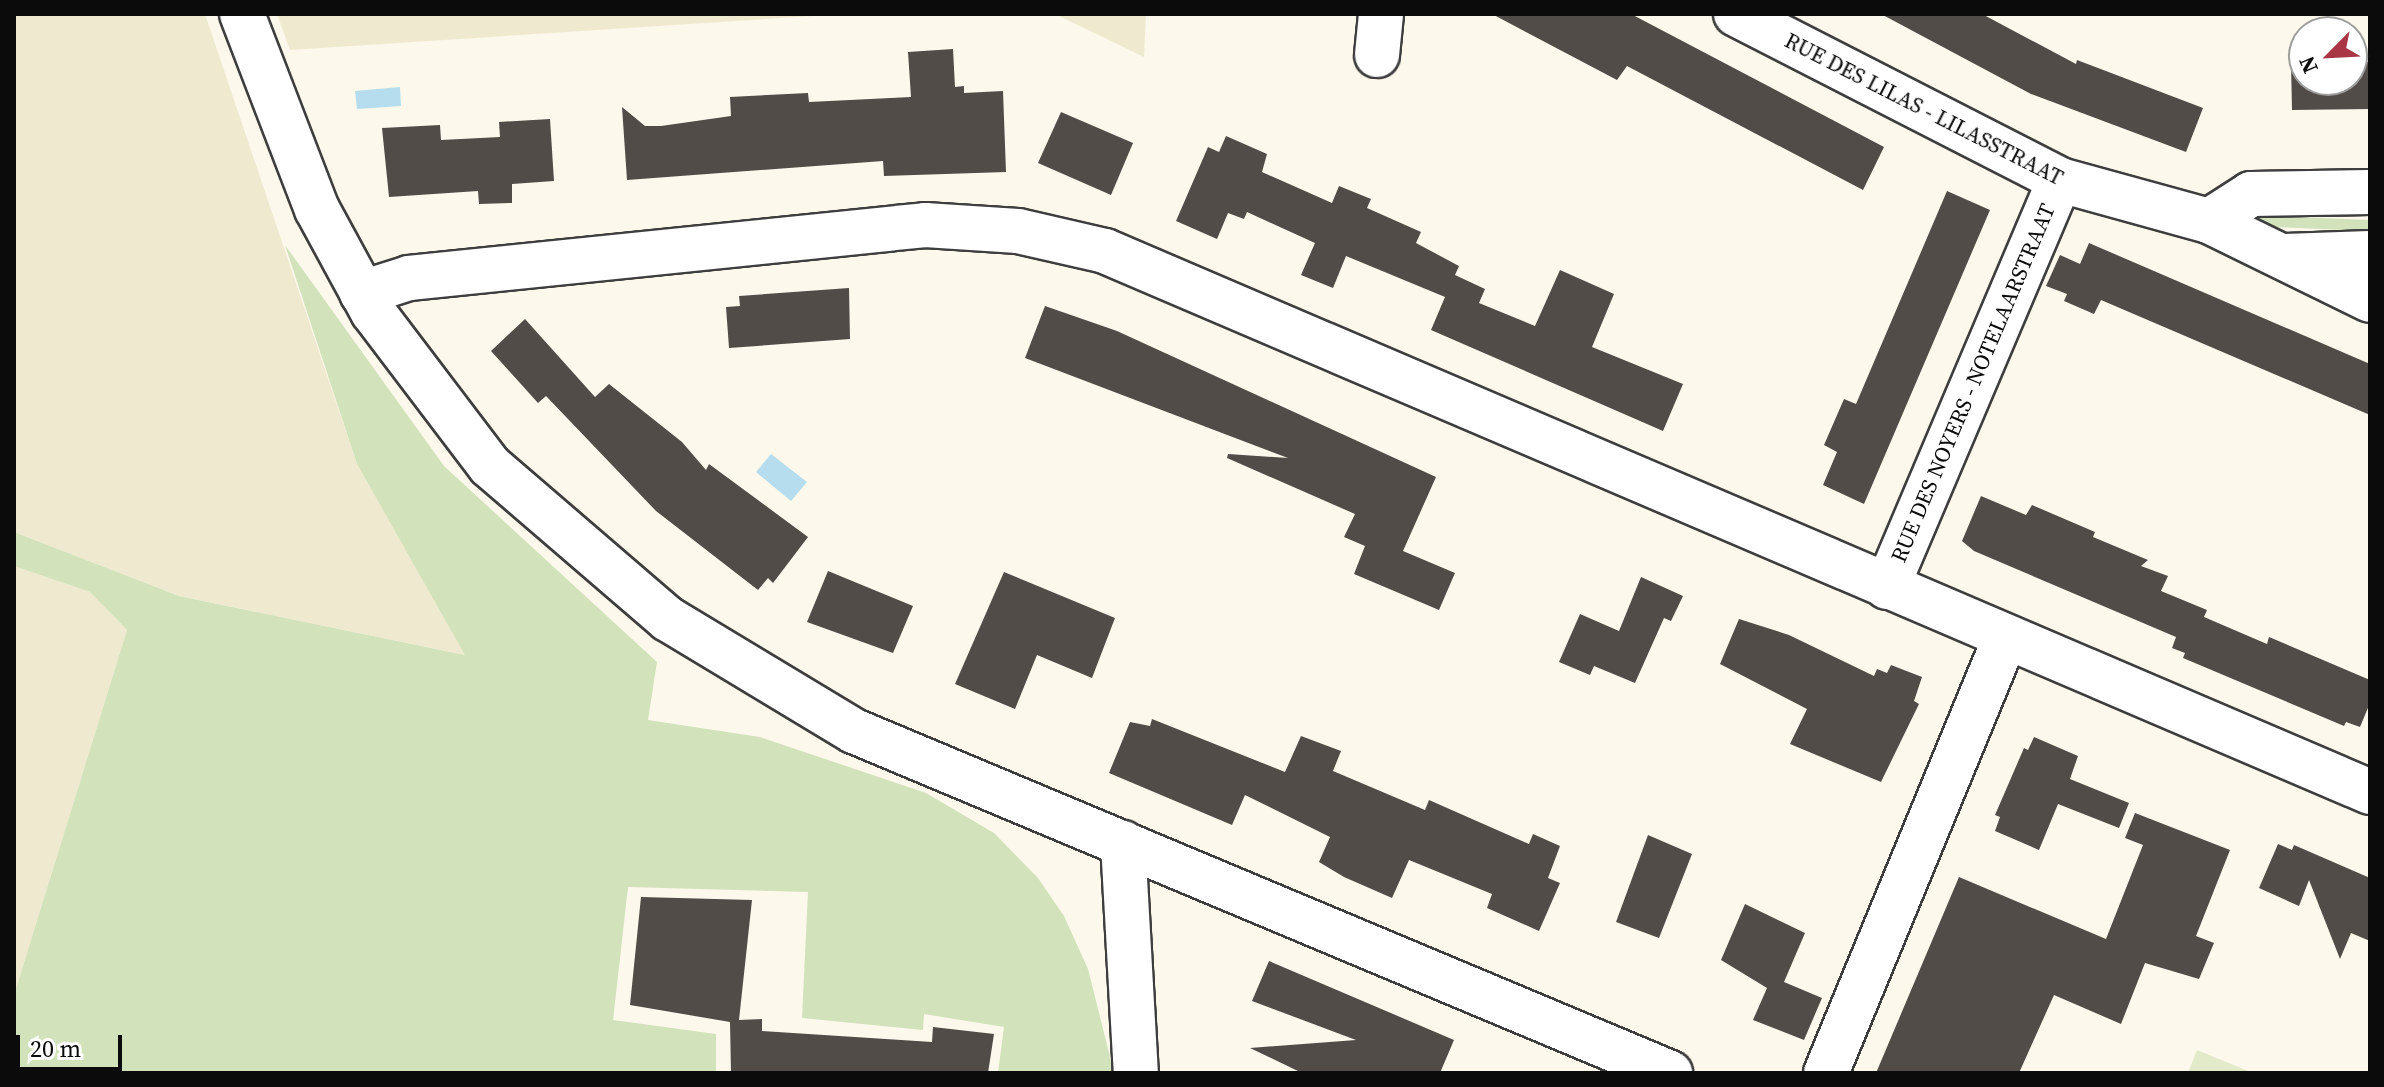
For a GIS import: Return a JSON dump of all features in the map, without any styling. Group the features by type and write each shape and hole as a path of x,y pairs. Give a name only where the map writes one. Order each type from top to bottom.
{"street":[{"path":"242,14 317,209 362,293 449,417 490,466 668,619 854,731 1670,1073"},
{"name":"RUE DES LILAS - LILASSTRAAT","path":"1736,14 2060,180 2209,221 2370,300"},
{"name":"RUE DES NOYERS - NOTELAARSTRAAT","path":"1887,587 2060,180"},
{"path":"2209,221 2251,194 2370,192"},
{"path":"362,293 409,278 925,225 1018,231 1105,251 2370,792"},
{"name":"RUE DES LILAS - LILASSTRAAT","path":"2279,257 2370,253"},
{"path":"1826,1073 2005,638"},
{"path":"1123,843 1136,1073"}],"shaded area":[{"path":"14,14 205,14 357,464 466,655 179,596 14,532"},
{"path":"277,14 843,14 290,50"},
{"path":"1055,14 1146,14 1144,57"},
{"path":"14,566 90,592 127,630 14,995"}],"green space":[{"path":"2247,215 2370,220 2370,231 2249,226"},
{"path":"285,245 444,466 657,662 648,720 760,737 926,793 994,833 1038,878 1064,916 1088,969 1114,1073 998,1073 1004,1027 924,1014 923,1030 802,1018 808,892 628,887 613,1020 716,1034 716,1073 14,1073 14,995 127,630 90,592 14,566 14,532 179,596 465,655 357,464"},
{"path":"2197,1050 2253,1073 2188,1073"}],"water":[{"path":"400,87 401,106 357,109 355,91"},
{"path":"771,454 807,482 791,501 756,472"}],"building":[{"path":"1492,14 1631,14 1884,147 1863,190 1627,66 1617,80"},
{"path":"1881,14 1982,14 2076,64 2077,60 2203,108 2186,152 2031,94"},
{"path":"953,49 955,87 964,86 964,93 1003,91 1006,172 884,176 883,161 627,180 622,107 645,126 661,126 731,116 730,97 808,93 809,102 911,97 908,52"},
{"path":"2370,62 2370,109 2292,110 2292,96 2368,96"},
{"path":"1061,112 1133,143 1111,195 1038,163"},
{"path":"550,119 554,181 512,184 512,203 479,204 478,191 389,197 382,128 440,125 441,140 500,137 499,122"},
{"path":"1226,136 1267,154 1262,172 1332,203 1339,186 1371,199 1367,208 1421,232 1416,243 1459,266 1455,275 1485,289 1479,303 1535,326 1560,270 1614,294 1592,347 1683,384 1663,431 1431,330 1445,297 1346,256 1333,288 1301,275 1315,243 1247,212 1244,219 1228,213 1217,239 1176,221 1208,147 1219,152"},
{"path":"1947,191 1990,210 1864,504 1823,485 1837,452 1824,445 1844,399 1856,404"},
{"path":"2089,243 2370,364 2370,415 2101,300 2094,314 2064,301 2067,294 2046,286 2060,255 2080,264"},
{"path":"849,288 850,339 729,348 726,307 740,306 739,296"},
{"path":"1045,306 1117,331 1436,477 1403,551 1455,573 1439,610 1354,574 1365,546 1344,537 1355,514 1227,458 1228,454 1288,458 1025,358"},
{"path":"525,319 595,397 609,384 682,442 706,470 709,464 808,537 773,583 768,578 758,590 656,511 546,396 538,403 491,351"},
{"path":"1981,496 2026,515 2032,505 2095,532 2093,537 2148,560 2141,566 2168,576 2161,591 2207,610 2204,617 2267,644 2269,637 2370,680 2370,703 2360,727 2346,722 2344,726 2183,658 2185,653 2172,648 2176,637 1974,551 1962,541"},
{"path":"828,571 913,606 893,653 807,622"},
{"path":"1004,572 1115,618 1092,678 1037,655 1015,709 955,684"},
{"path":"1641,577 1683,596 1671,621 1664,618 1635,683 1594,666 1590,675 1559,662 1580,614 1619,631"},
{"path":"1739,619 1789,635 1874,676 1877,669 1887,673 1891,665 1922,677 1914,701 1919,704 1881,782 1790,744 1807,709 1720,664"},
{"path":"1152,719 1285,772 1301,736 1341,751 1333,771 1425,810 1429,800 1529,844 1533,834 1560,846 1548,878 1560,883 1539,931 1487,908 1492,894 1409,860 1392,898 1344,877 1319,862 1330,837 1245,795 1232,825 1109,773 1130,722 1150,726"},
{"path":"2034,737 2078,756 2070,779 2129,803 2119,828 2058,804 2039,850 1995,831 2000,817 1995,815 2024,748 2028,750"},
{"path":"2135,813 2230,850 2196,936 2214,943 2199,979 2145,963 2121,1024 2054,995 2019,1073 1876,1073 1959,877 2106,939 2143,845 2125,838"},
{"path":"1648,835 1692,854 1659,938 1616,922"},
{"path":"2278,844 2292,850 2294,845 2370,878 2370,941 2351,933 2340,959 2309,880 2299,906 2259,888"},
{"path":"641,897 752,900 739,1020 762,1019 762,1031 932,1042 933,1027 994,1034 988,1073 731,1073 730,1022 630,1005"},
{"path":"1745,904 1805,933 1784,982 1822,998 1804,1040 1753,1020 1767,988 1721,960"},
{"path":"1269,961 1454,1040 1440,1073 1302,1073 1250,1048 1356,1040 1252,1001"}]}
